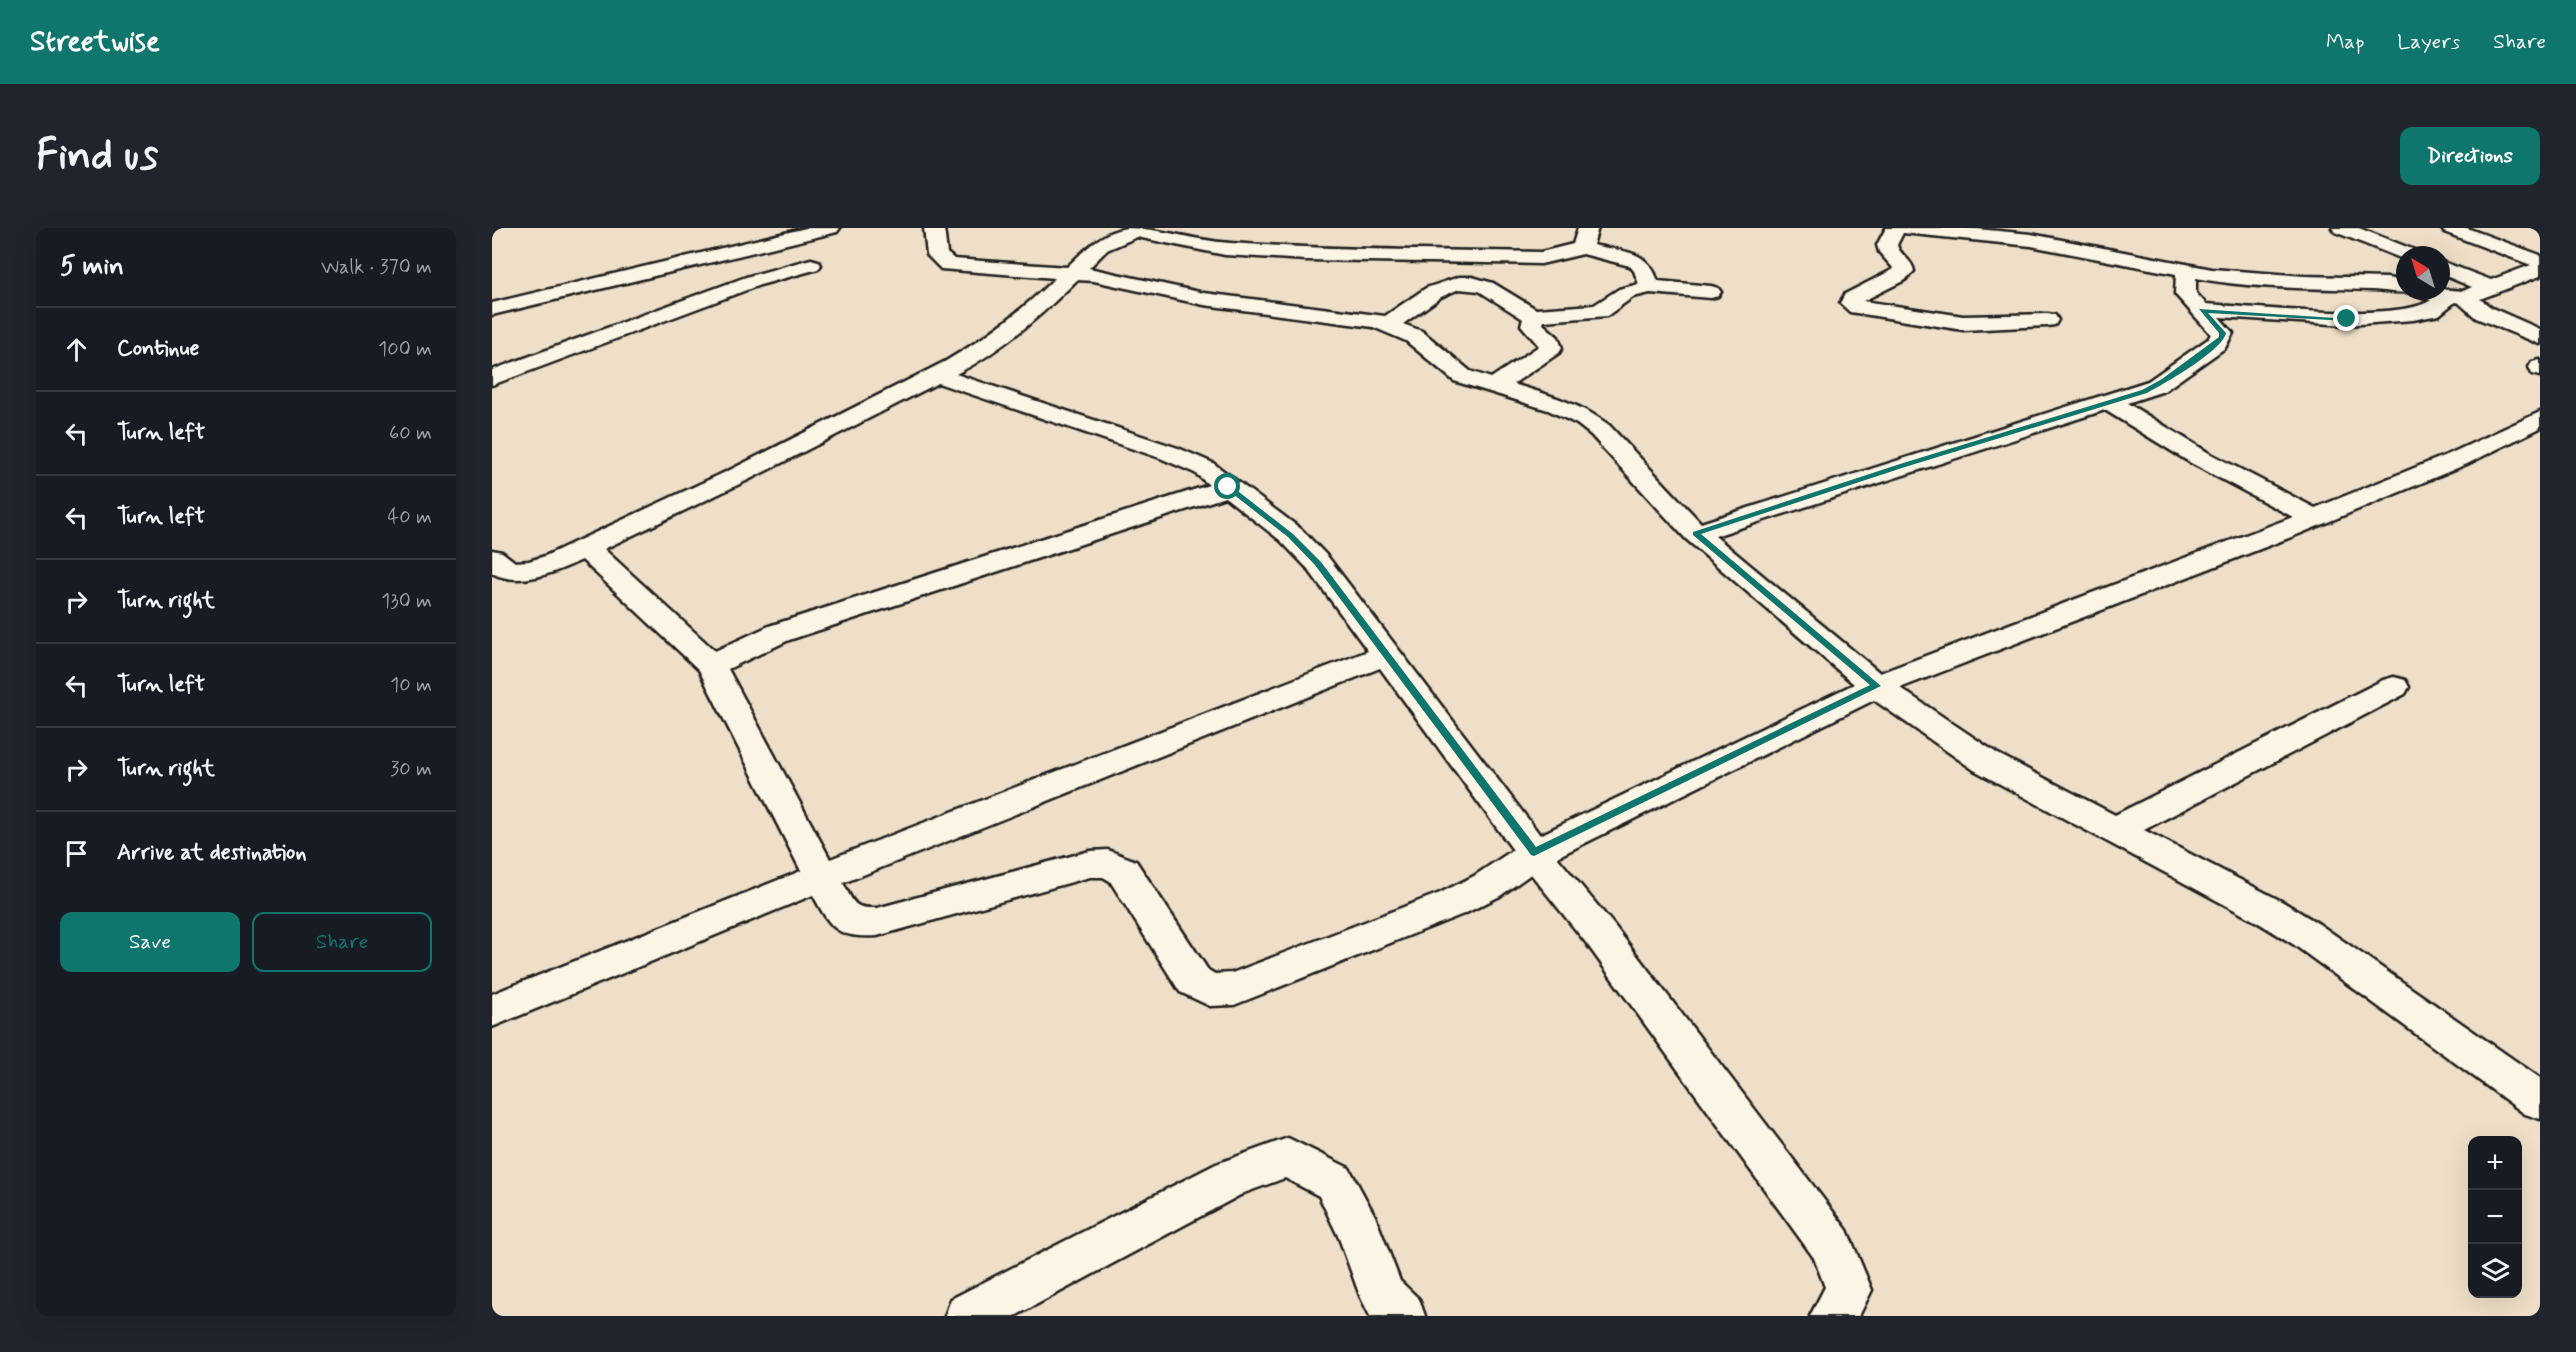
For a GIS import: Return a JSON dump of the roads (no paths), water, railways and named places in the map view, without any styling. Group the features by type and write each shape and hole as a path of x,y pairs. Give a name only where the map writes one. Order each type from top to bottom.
{"street":[{"path":"492,309 830,228"},
{"path":"934,228 937,255 948,265 1109,277 1204,299 1377,321 1414,336 1462,376 1556,405 1586,418 1600,430 1696,533 1876,686 1986,762 2270,912 2540,1101"},
{"path":"1582,248 1588,228"},
{"path":"1896,228 1887,245 1889,252 1903,265 1904,271 1852,298 1851,303 1858,307 1963,323 2047,320"},
{"path":"1904,228 2036,234 2186,271 2271,281 2396,286"},
{"path":"2342,228 2396,249"},
{"path":"2451,228 2482,242 2540,262"},
{"path":"492,558 498,567 511,572 532,570 555,562 741,474 936,375 974,354 1041,304 1100,246 1138,229 1225,249 1306,254 1541,258 1557,256 1582,248 1637,262 1644,269 1650,287"},
{"path":"492,378 646,305 812,265"},
{"path":"2202,310 2347,319 2413,314 2431,310 2457,297 2493,288 2540,269"},
{"path":"1696,533 2156,386 2217,343 2222,333 2185,294 2186,271"},
{"path":"2450,271 2493,288"},
{"path":"606,281 646,305"},
{"path":"1387,325 1433,291 1459,284 1486,287 1533,317 1543,314 1599,311 1626,293 1650,287 1711,292"},
{"path":"2450,296 2457,297 2484,313 2540,337"},
{"path":"1493,387 1551,348 1550,342 1532,325 1533,317"},
{"path":"936,375 1169,453 1204,468 1291,535 1318,563 1534,853 1600,934 1831,1245 1850,1290 1833,1316"},
{"path":"2108,402 2200,458 2314,518"},
{"path":"586,548 711,665 841,914 854,923 877,922 1090,864 1108,863 1123,871 1194,981 1210,990 1234,989 1453,903 1487,886 1534,853 1876,686 2314,518 2458,459 2540,419"},
{"path":"711,665 778,633 1228,487"},
{"path":"492,1011 822,877 1386,655"},
{"path":"2115,830 2394,687"},
{"path":"968,1316 1230,1178 1288,1158 1334,1182 1359,1231 1383,1296 1402,1316"}]}
